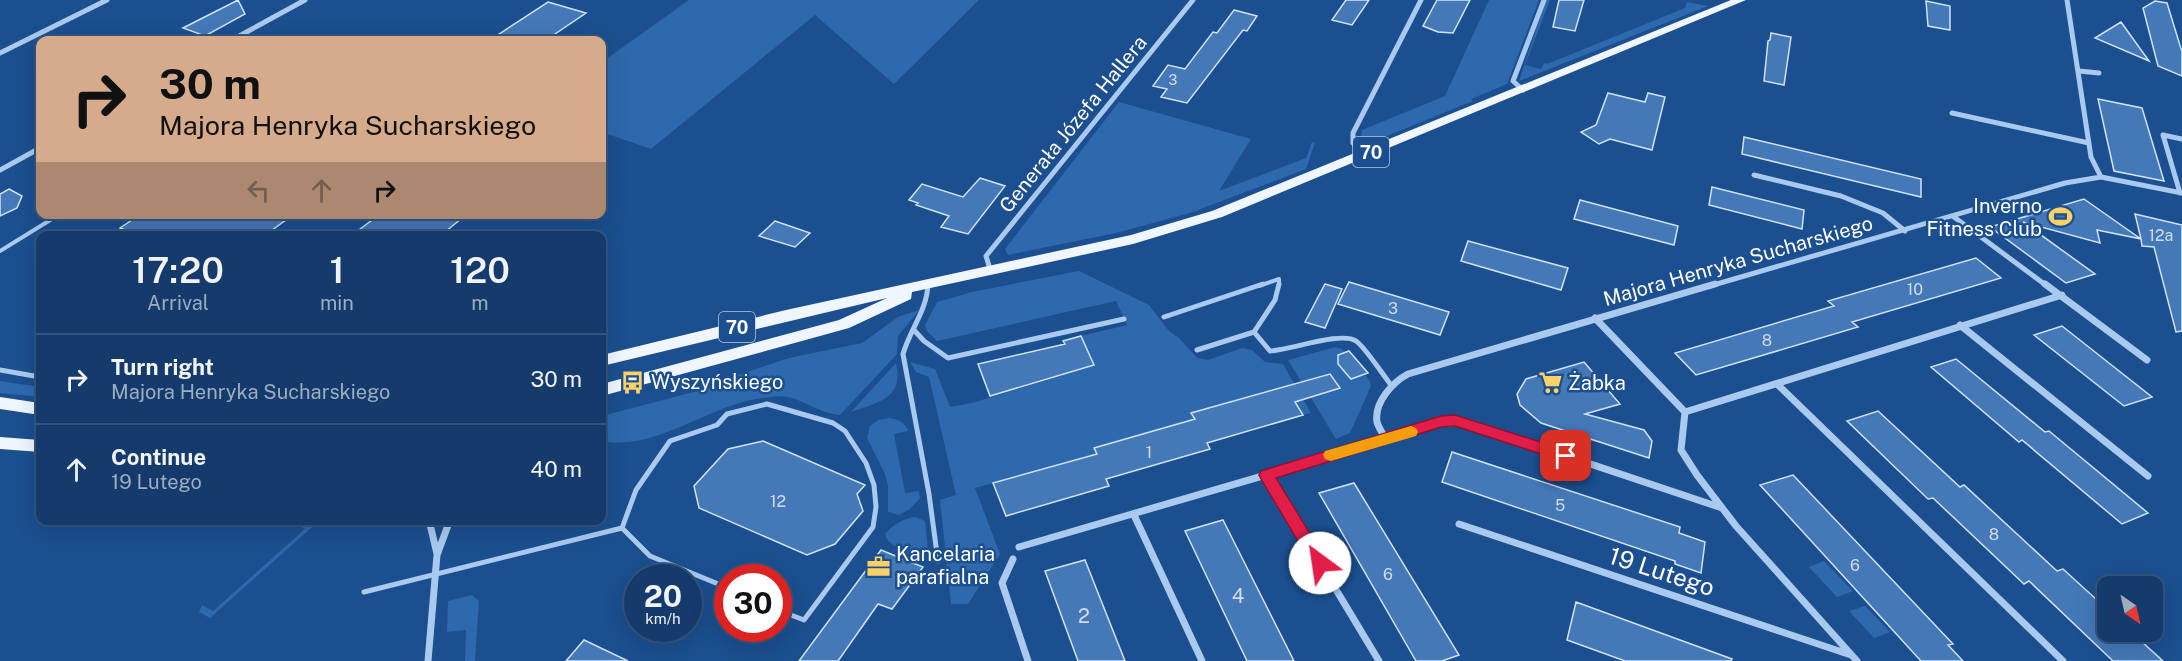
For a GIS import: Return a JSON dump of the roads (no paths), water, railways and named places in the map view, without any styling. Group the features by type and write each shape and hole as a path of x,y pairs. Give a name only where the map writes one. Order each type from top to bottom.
{"main road":[{"name":"70","path":"606,359 786,315 1133,239 1217,214 1741,0"},
{"name":"70","path":"606,389 844,324 928,284"},
{"path":"0,403 36,408"},
{"path":"0,442 36,446"}],"street":[{"path":"0,53 107,0"},
{"path":"239,36 305,0"},
{"name":"Generała Józefa Hallera","path":"990,269 986,256 1193,0"},
{"path":"1366,155 1353,144 1353,133 1421,0"},
{"path":"1523,90 1513,83 1513,78 1544,0"},
{"path":"2067,0 2093,164 2101,177 2181,193 2163,135 2182,140"},
{"path":"2079,71 2099,74"},
{"path":"1952,113 2089,143"},
{"path":"0,170 36,150"},
{"path":"1754,175 1841,196 1883,213 1905,231"},
{"name":"Majora Henryka Sucharskiego","path":"1391,385 1401,376 1418,370 1595,318 1954,217 2065,183 2101,177"},
{"path":"1954,217 2147,360"},
{"path":"1595,318 1685,412 2062,295"},
{"path":"1960,325 2148,476"},
{"path":"1777,384 2063,661"},
{"path":"1386,440 1377,422 1379,410 1391,385"},
{"name":"19 Lutego","path":"1685,412 1681,450 1696,475 1855,658"},
{"path":"1019,547 1134,515 1441,422 1455,420 1723,508"},
{"path":"1267,475 1378,661"},
{"path":"1134,515 1202,661"},
{"name":"19 Lutego","path":"1459,524 1855,658"},
{"path":"430,525 437,555"},
{"path":"428,661 437,555 448,525"},
{"path":"1013,559 1002,583 1028,661"}],"lane":[{"path":"0,251 52,219"},
{"path":"1164,317 1279,279 1280,288 1276,297 1254,332 1197,351"},
{"path":"928,284 929,299 914,330 906,339 903,354 929,494 938,561"},
{"path":"914,330 924,341 948,358 1124,319"},
{"path":"1254,332 1270,351 1287,350 1338,337 1356,341 1391,385"},
{"path":"0,370 36,375"},
{"path":"622,528 636,490 670,441 717,425 727,414 767,404 833,423 845,431 866,463 875,496 873,527 804,620 792,615"},
{"path":"363,592 622,528"},
{"path":"622,528 650,556 714,582"}],"place":[{"name":"Inverno Fitness Club","path":"2060,217"},
{"name":"Wyszyńskiego","path":"633,382"},
{"name":"Żabka","path":"1550,383"},
{"name":"Kancelaria parafialna","path":"878,566"}]}
